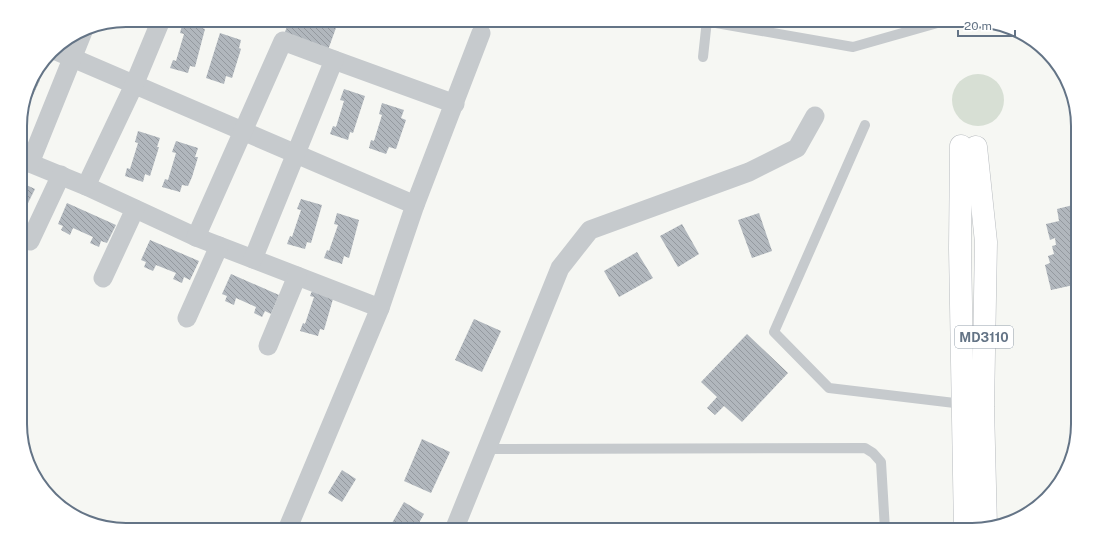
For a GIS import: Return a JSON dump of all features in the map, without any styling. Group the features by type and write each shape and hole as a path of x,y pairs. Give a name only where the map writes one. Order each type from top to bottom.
{"main road":[{"name":"MD3110","path":"965,523 960,248 969,146 986,242 983,407 986,522"}],"street":[{"path":"86,186 134,85 159,27"},
{"path":"290,523 380,308 415,205 481,33"},
{"path":"27,157 80,38"},
{"path":"196,237 244,132 283,41 455,104"},
{"path":"61,52 415,205"},
{"path":"252,259 294,153 334,60"},
{"path":"457,523 560,268 590,230 749,172 796,148 815,116"},
{"path":"27,162 86,186 196,237 380,308"},
{"path":"30,241 61,175"},
{"path":"102,278 135,209"},
{"path":"186,318 219,246"},
{"path":"268,346 297,276"}],"lane":[{"path":"703,57 704,27"},
{"path":"738,27 853,47 923,27"},
{"path":"865,125 774,332 829,388 963,404"},
{"path":"487,449 865,448 873,453 881,462 885,523"}],"shaded area":[{"path":"973,74 983,74 993,78 1000,85 1004,95 1004,105 1000,115 993,122 983,126 973,126 963,122 956,115 952,105 952,95 956,85 963,78"}],"building":[{"path":"182,27 199,27 205,29 195,67 190,66 188,73 170,68 173,60 176,61 184,34 180,33"},
{"path":"287,27 336,27 328,50 284,34"},
{"path":"220,33 241,40 239,48 241,49 232,78 226,76 224,84 206,78"},
{"path":"39,79 40,80 30,102 37,82"},
{"path":"344,89 365,96 353,133 350,132 348,140 330,134 333,126 336,127 344,101 340,100"},
{"path":"382,103 404,110 401,118 406,120 396,149 389,147 386,154 369,148 371,140 374,141 382,115 379,114"},
{"path":"138,131 160,138 157,147 159,147 150,176 145,174 143,182 125,176 127,168 130,169 138,143 135,142"},
{"path":"176,141 198,148 195,157 198,157 192,177 188,186 182,185 180,192 162,187 165,179 168,180 176,153 172,152"},
{"path":"27,185 35,189 27,205"},
{"path":"301,199 322,205 311,243 307,242 305,249 287,244 290,236 292,237 301,210 297,209"},
{"path":"67,203 116,225 107,243 101,241 99,247 90,243 93,237 73,228 70,235 61,230 63,226 58,224"},
{"path":"1071,206 1071,286 1051,290 1045,265 1050,263 1048,256 1054,254 1052,246 1056,245 1055,238 1050,240 1046,224 1059,221 1057,209"},
{"path":"337,213 359,220 349,258 344,256 342,264 324,258 327,250 329,251 338,225 334,224"},
{"path":"759,213 772,251 752,258 738,220"},
{"path":"682,224 699,254 678,267 660,236"},
{"path":"150,240 199,261 190,280 184,277 182,283 173,279 176,273 156,265 153,271 144,267 146,262 141,260"},
{"path":"637,252 653,278 619,297 604,271"},
{"path":"231,274 279,295 271,314 265,311 262,317 254,313 256,307 236,298 234,305 225,301 227,296 222,294"},
{"path":"314,286 335,292 324,330 320,329 318,336 300,331 303,323 305,324 314,297 310,296"},
{"path":"474,319 501,331 482,372 455,360"},
{"path":"747,334 788,373 742,422 724,406 715,415 707,408 717,397 701,382"},
{"path":"422,439 450,452 431,493 404,481"},
{"path":"342,470 356,479 342,502 328,493"},
{"path":"404,502 424,514 419,523 392,523"}]}
